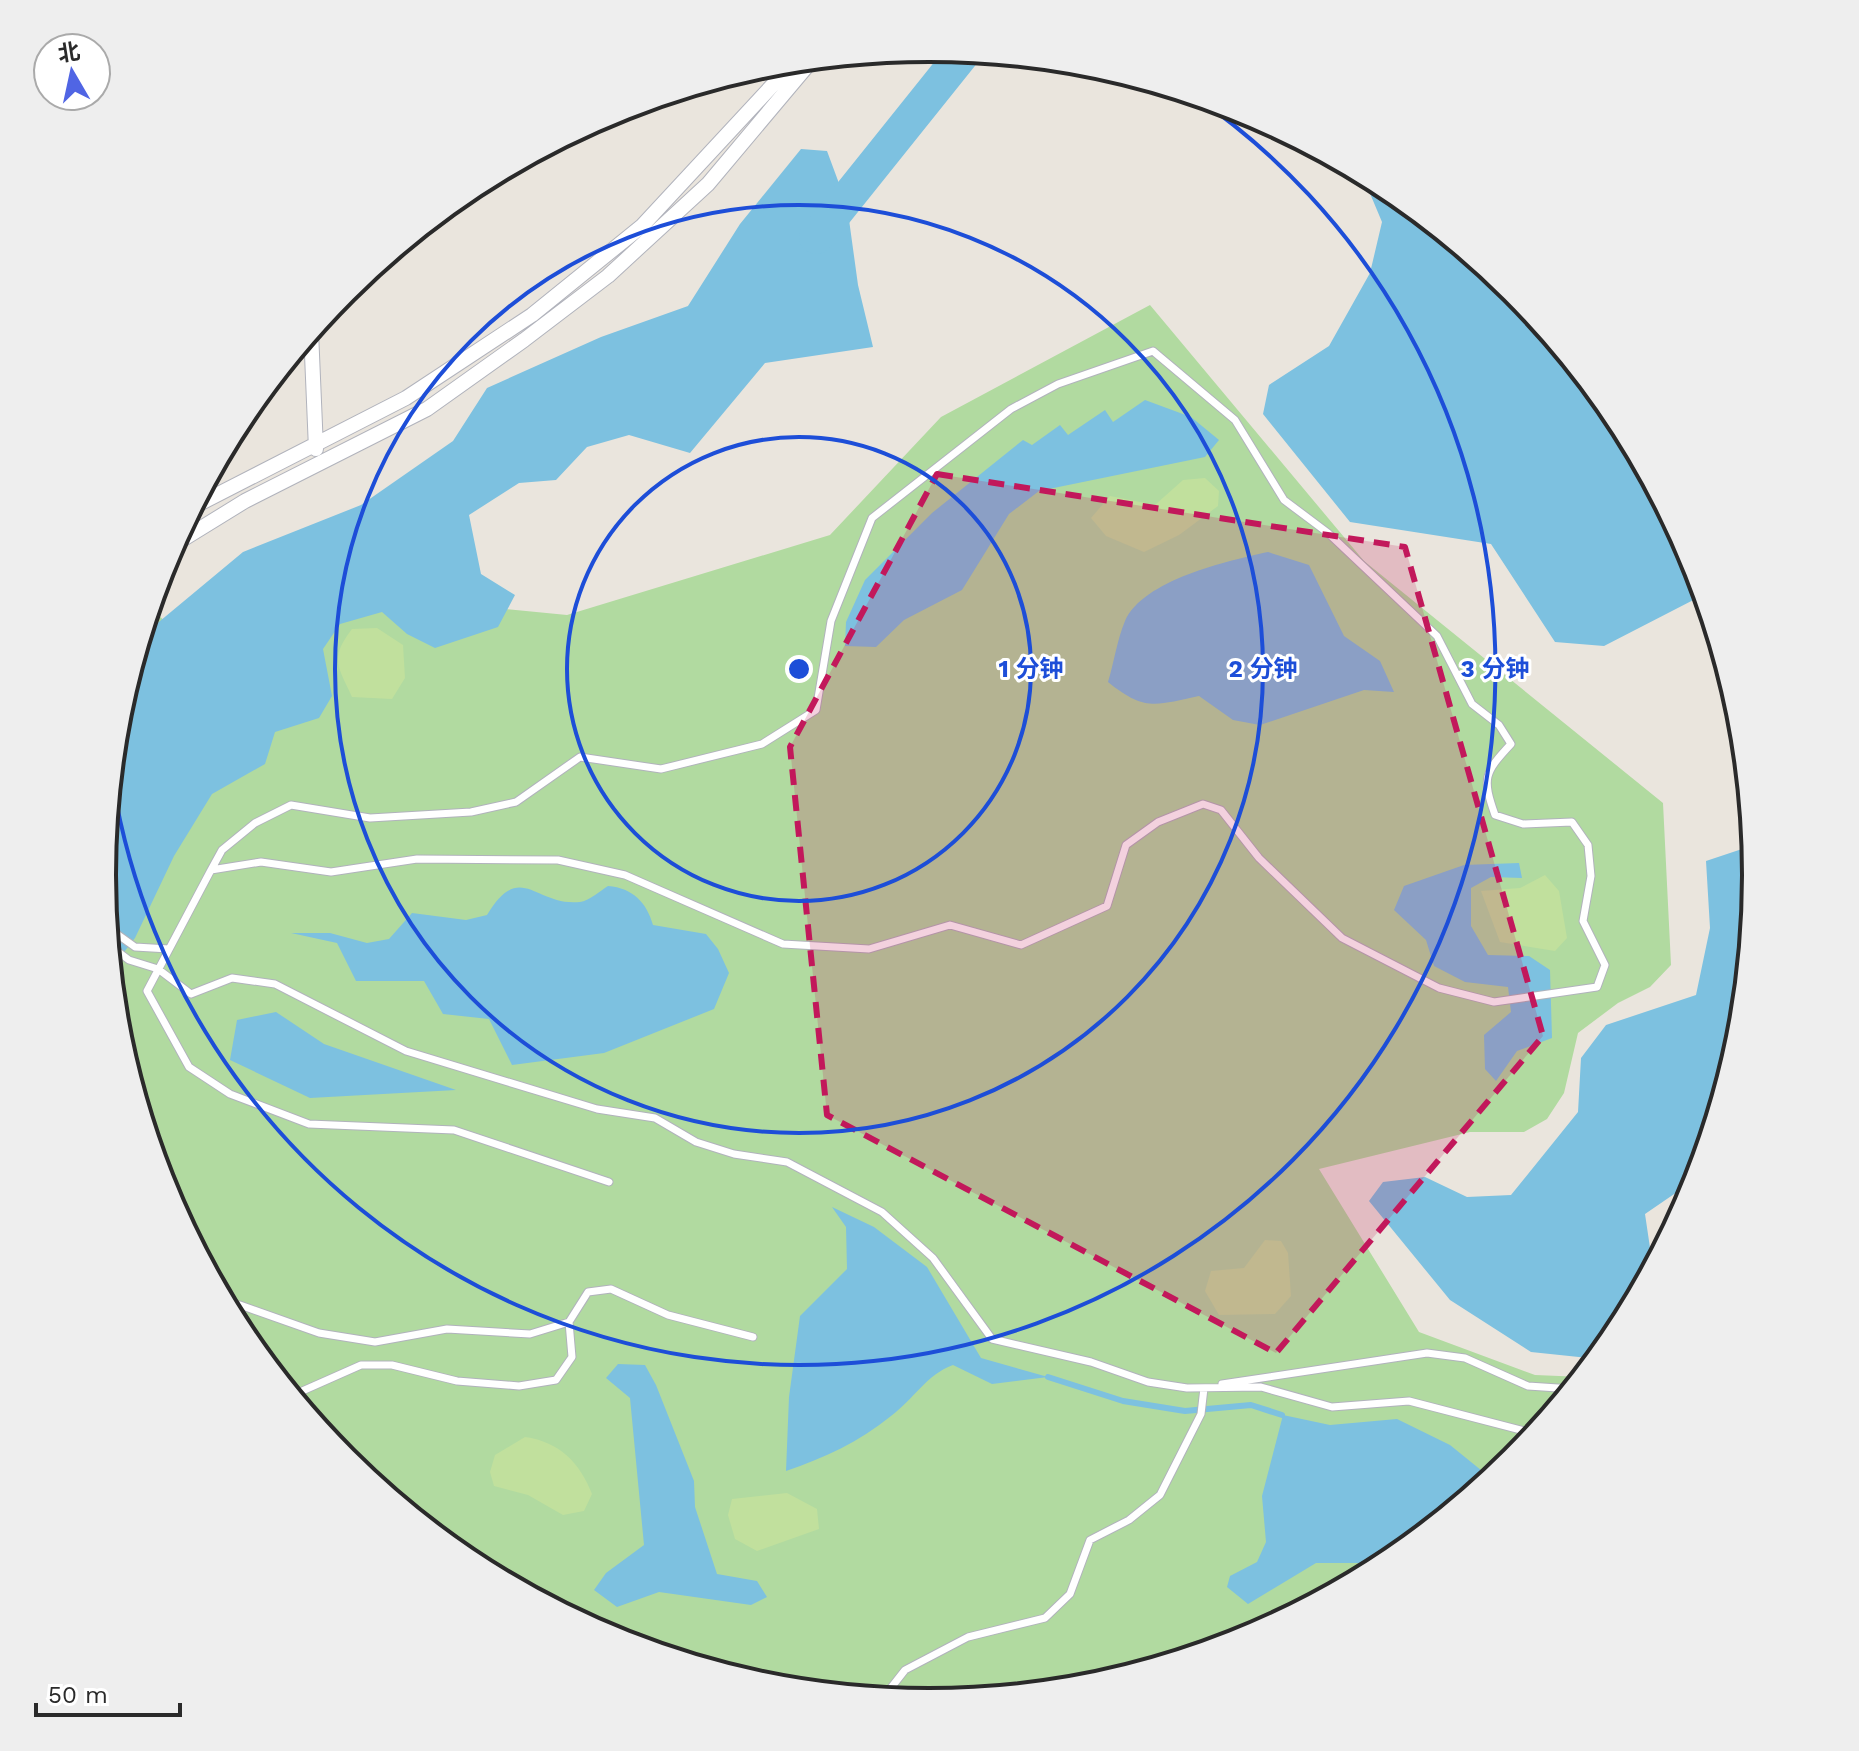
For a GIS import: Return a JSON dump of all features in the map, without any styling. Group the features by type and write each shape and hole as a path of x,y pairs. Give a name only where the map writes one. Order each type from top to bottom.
{"street":[{"path":"192,534 245,501 427,409 608,276 708,184 801,73"},
{"path":"209,499 406,398 532,315 642,226 781,76"},
{"path":"311,347 314,445 326,462"}],"lane":[{"path":"211,870 261,862 331,872 417,859 558,860 625,875 783,944 869,949 950,925 1021,945 1107,906 1126,845 1158,822 1203,804 1221,810 1259,858 1342,938 1439,988 1494,1002 1597,987 1605,965 1583,921 1591,876 1588,845 1572,822 1523,824 1495,815 1485,787 1489,768 1511,744 1499,725 1472,704 1437,636 1328,533 1284,500 1235,420 1153,351 1058,384 1011,409 872,518 831,621 816,710 762,744 661,769 580,757 516,802 471,812 370,818 291,805 255,823 222,850 211,870 158,969 147,991 189,1067 230,1094 309,1124 454,1130 609,1182"},
{"path":"119,935 135,947 169,949"},
{"path":"120,953 129,960 158,969 191,994 232,978 275,984 406,1051 597,1109 655,1118 696,1142 734,1154 787,1162 882,1212 933,1258 992,1339 1091,1362 1148,1382 1204,1388 1261,1387 1332,1407 1409,1401 1524,1431"},
{"path":"301,1392 361,1365 392,1365 457,1381 519,1386 556,1380 572,1357 569,1322 588,1292 611,1289 668,1315 753,1337"},
{"path":"239,1305 319,1333 375,1342 447,1329 530,1334 569,1322"},
{"path":"1204,1388 1256,1377 1427,1353 1465,1358 1528,1386 1561,1388"},
{"path":"891,1688 905,1670 968,1637 1045,1618 1070,1594 1090,1540 1129,1520 1160,1495 1201,1414 1204,1388"}],"highlighted area":[{"path":"937,474 1405,547 1543,1036 1276,1353 827,1115 790,747"}],"green space":[{"path":"1150,305 1364,561 1663,803 1671,965 1650,987 1618,1003 1578,1033 1564,1093 1547,1119 1524,1132 1470,1132 1319,1169 1419,1332 1535,1375 1570,1376 1505,1451 1425,1521 1381,1552 1336,1580 1241,1627 1191,1646 1088,1673 1036,1682 930,1689 823,1682 771,1673 668,1646 618,1627 523,1580 478,1552 434,1521 354,1451 284,1371 253,1327 225,1282 178,1187 159,1137 132,1034 123,982 116,876 123,769 144,665 159,615 174,630 326,592 567,615 830,535 941,417"},
{"path":"1205,478 1219,491 1218,506 1179,535 1144,552 1106,536 1091,518 1110,496 1155,505 1183,480"},
{"path":"377,628 403,645 405,678 392,699 352,697 338,663 340,648 352,629"},
{"path":"1545,875 1559,891 1567,938 1555,951 1500,942 1481,891 1520,888"},
{"path":"1265,1240 1281,1241 1288,1253 1291,1296 1275,1314 1219,1315 1205,1291 1211,1271 1244,1268"},
{"path":"525,1437 549,1444 575,1464 592,1494 584,1511 563,1515 528,1495 494,1486 490,1472 495,1455"},
{"path":"787,1493 817,1509 819,1529 757,1551 735,1539 728,1515 732,1499"}],"water":[{"path":"801,149 827,151 847,205 858,285 873,347 765,363 690,453 629,435 587,447 556,480 519,483 469,515 481,574 515,595 498,627 435,648 407,634 382,612 340,624 323,649 332,696 319,718 275,732 265,764 212,794 174,856 135,938 121,957 116,876 123,769 132,717 156,624 243,552 361,505 453,441 487,388 601,337 688,306 740,224"},
{"path":"1369,192 1425,230 1466,264 1505,300 1575,380 1634,469 1659,516 1694,599 1604,646 1555,642 1491,544 1350,522 1263,414 1269,385 1329,346 1370,273 1382,222"},
{"path":"1145,400 1191,417 1219,440 1205,457 1039,491 1009,514 962,590 904,620 876,647 845,646 846,622 865,580 932,513 1023,440 1032,445 1060,425 1068,435 1105,410 1113,422"},
{"path":"1268,552 1309,565 1344,636 1380,661 1394,692 1364,690 1260,725 1233,720 1199,696 1151,704 1132,698 1108,682 1125,621 1149,594 1188,574"},
{"path":"1742,849 1741,929 1736,982 1715,1086 1700,1137 1679,1190 1645,1214 1650,1251 1584,1358 1531,1352 1450,1300 1369,1201 1383,1182 1425,1177 1467,1197 1511,1195 1578,1112 1581,1058 1606,1025 1696,995 1710,928 1706,861"},
{"path":"1519,863 1522,878 1491,877 1471,888 1471,926 1488,955 1529,956 1550,970 1552,1038 1517,1051 1496,1081 1485,1069 1484,1035 1511,1012 1508,987 1465,982 1434,966 1426,940 1394,910 1404,886 1464,865"},
{"path":"608,886 625,890 638,898 653,925 706,934 718,949 729,973 714,1009 604,1053 512,1065 489,1019 443,1014 424,981 356,981 337,943 291,933 330,933 367,943 389,939 412,913 466,920 487,915 510,890 529,889 564,902 580,902"},
{"path":"276,1012 324,1044 456,1090 310,1098 230,1060 237,1020"},
{"path":"832,1207 874,1227 927,1267 981,1358 1048,1377 992,1384 953,1365 935,1375 899,1409 866,1434 827,1455 786,1471 789,1397 800,1316 847,1269 846,1227"},
{"path":"618,1364 645,1365 656,1385 694,1481 695,1507 717,1574 757,1581 767,1597 751,1605 659,1592 617,1607 594,1590 606,1573 644,1545 630,1398 606,1378"},
{"path":"1283,1415 1330,1425 1397,1419 1450,1445 1483,1472 1425,1521 1363,1563 1316,1563 1248,1604 1227,1587 1230,1576 1257,1562 1266,1542 1262,1496"}],"waterway":[{"path":"816,237 955,63"},
{"path":"1048,1377 1123,1401 1185,1411 1251,1405 1282,1415"}]}
